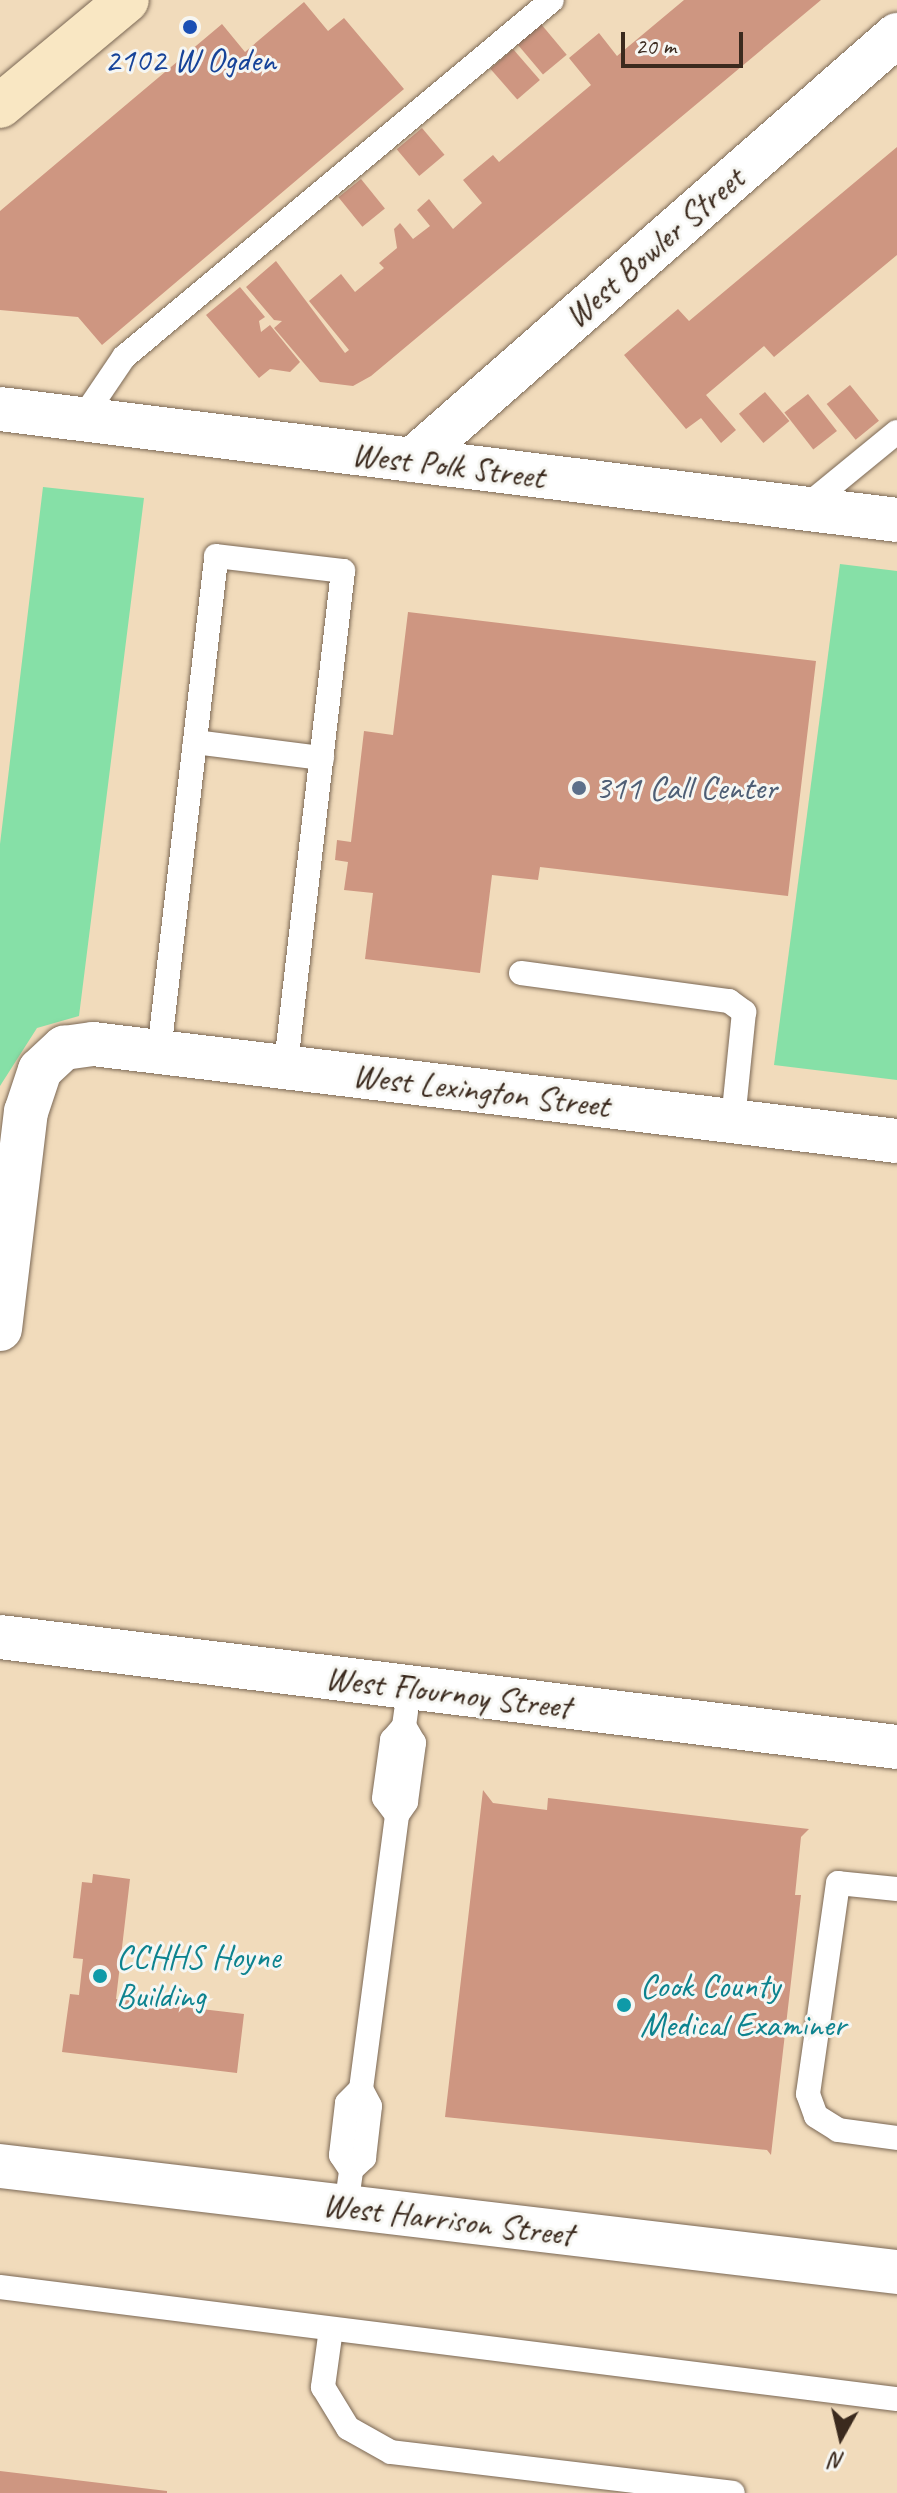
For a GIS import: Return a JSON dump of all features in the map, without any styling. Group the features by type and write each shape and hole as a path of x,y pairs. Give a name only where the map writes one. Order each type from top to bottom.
{"main road":[{"path":"0,106 127,0"}],"street":[{"name":"West Bowler Street","path":"412,460 897,35"},
{"name":"West Polk Street","path":"0,409 897,520"},
{"name":"West Lexington Street","path":"0,1329 26,1112 40,1070 64,1048 93,1044 897,1141"},
{"name":"West Flournoy Street","path":"0,1637 407,1707 897,1747"},
{"name":"West Harrison Street","path":"0,2166 349,2188 897,2272"}],"lane":[{"path":"82,419 124,357 552,0"},
{"path":"804,508 897,432"},
{"path":"159,1052 216,556 343,571 286,1066"},
{"path":"195,742 322,758"},
{"path":"521,973 729,1001 744,1012 733,1121"},
{"path":"349,2188 364,2158 370,2106 361,2089 397,1815 406,1802 414,1743 407,1707"},
{"path":"897,1889 838,1883 808,2094 816,2116 838,2130 897,2138"},
{"path":"0,2287 897,2399"},
{"path":"331,2329 323,2387 348,2428 391,2452 733,2493"}],"green space":[{"path":"43,487 144,498 79,1016 37,1028 0,1086 0,844"},
{"path":"840,564 897,571 897,1080 774,1065"}],"building":[{"path":"684,0 821,0 371,376 353,386 320,382 274,328 282,321 274,320 246,287 276,261 345,353 349,350 309,301 341,274 355,292 384,268 379,263 397,248 394,229 400,223 413,239 430,226 417,210 429,199 453,229 482,203 463,180 493,155 499,162 591,85 569,58 599,33 617,56"},
{"path":"304,2 328,31 344,18 404,89 102,345 78,317 0,310 0,211 222,24 245,52"},
{"path":"541,24 567,55 543,75 517,44"},
{"path":"513,49 540,80 517,100 490,69"},
{"path":"422,128 444,155 419,176 397,149"},
{"path":"897,147 897,255 774,357 764,346 706,395 736,430 721,443 701,418 686,429 624,355 678,309 689,321"},
{"path":"361,179 385,209 362,227 338,197"},
{"path":"240,287 265,317 259,321 261,332 270,325 300,362 290,372 270,369 259,378 206,315"},
{"path":"850,385 879,421 856,440 827,404"},
{"path":"765,392 789,421 763,443 739,414"},
{"path":"808,394 837,431 813,450 784,412"},
{"name":"311 Call Center","path":"408,612 816,661 788,896 540,867 538,880 492,875 480,973 365,959 373,893 344,890 348,862 335,860 337,840 351,842 364,731 393,735"},
{"name":"Cook County Medical Examiner","path":"483,1790 493,1803 547,1810 548,1798 809,1829 801,1837 795,1895 801,1895 771,2155 767,2150 445,2117"},
{"name":"CCHHS Hoyne Building","path":"93,1874 130,1879 116,1999 244,2014 237,2073 62,2052 70,1994 79,1995 83,1959 73,1958 82,1882 92,1883"},
{"path":"0,2471 167,2491 167,2493 0,2493"}],"place":[{"name":"2102 W Ogden","path":"190,27"},
{"name":"311 Call Center","path":"579,788"},
{"name":"CCHHS Hoyne Building","path":"100,1976"},
{"name":"Cook County Medical Examiner","path":"624,2005"}]}
